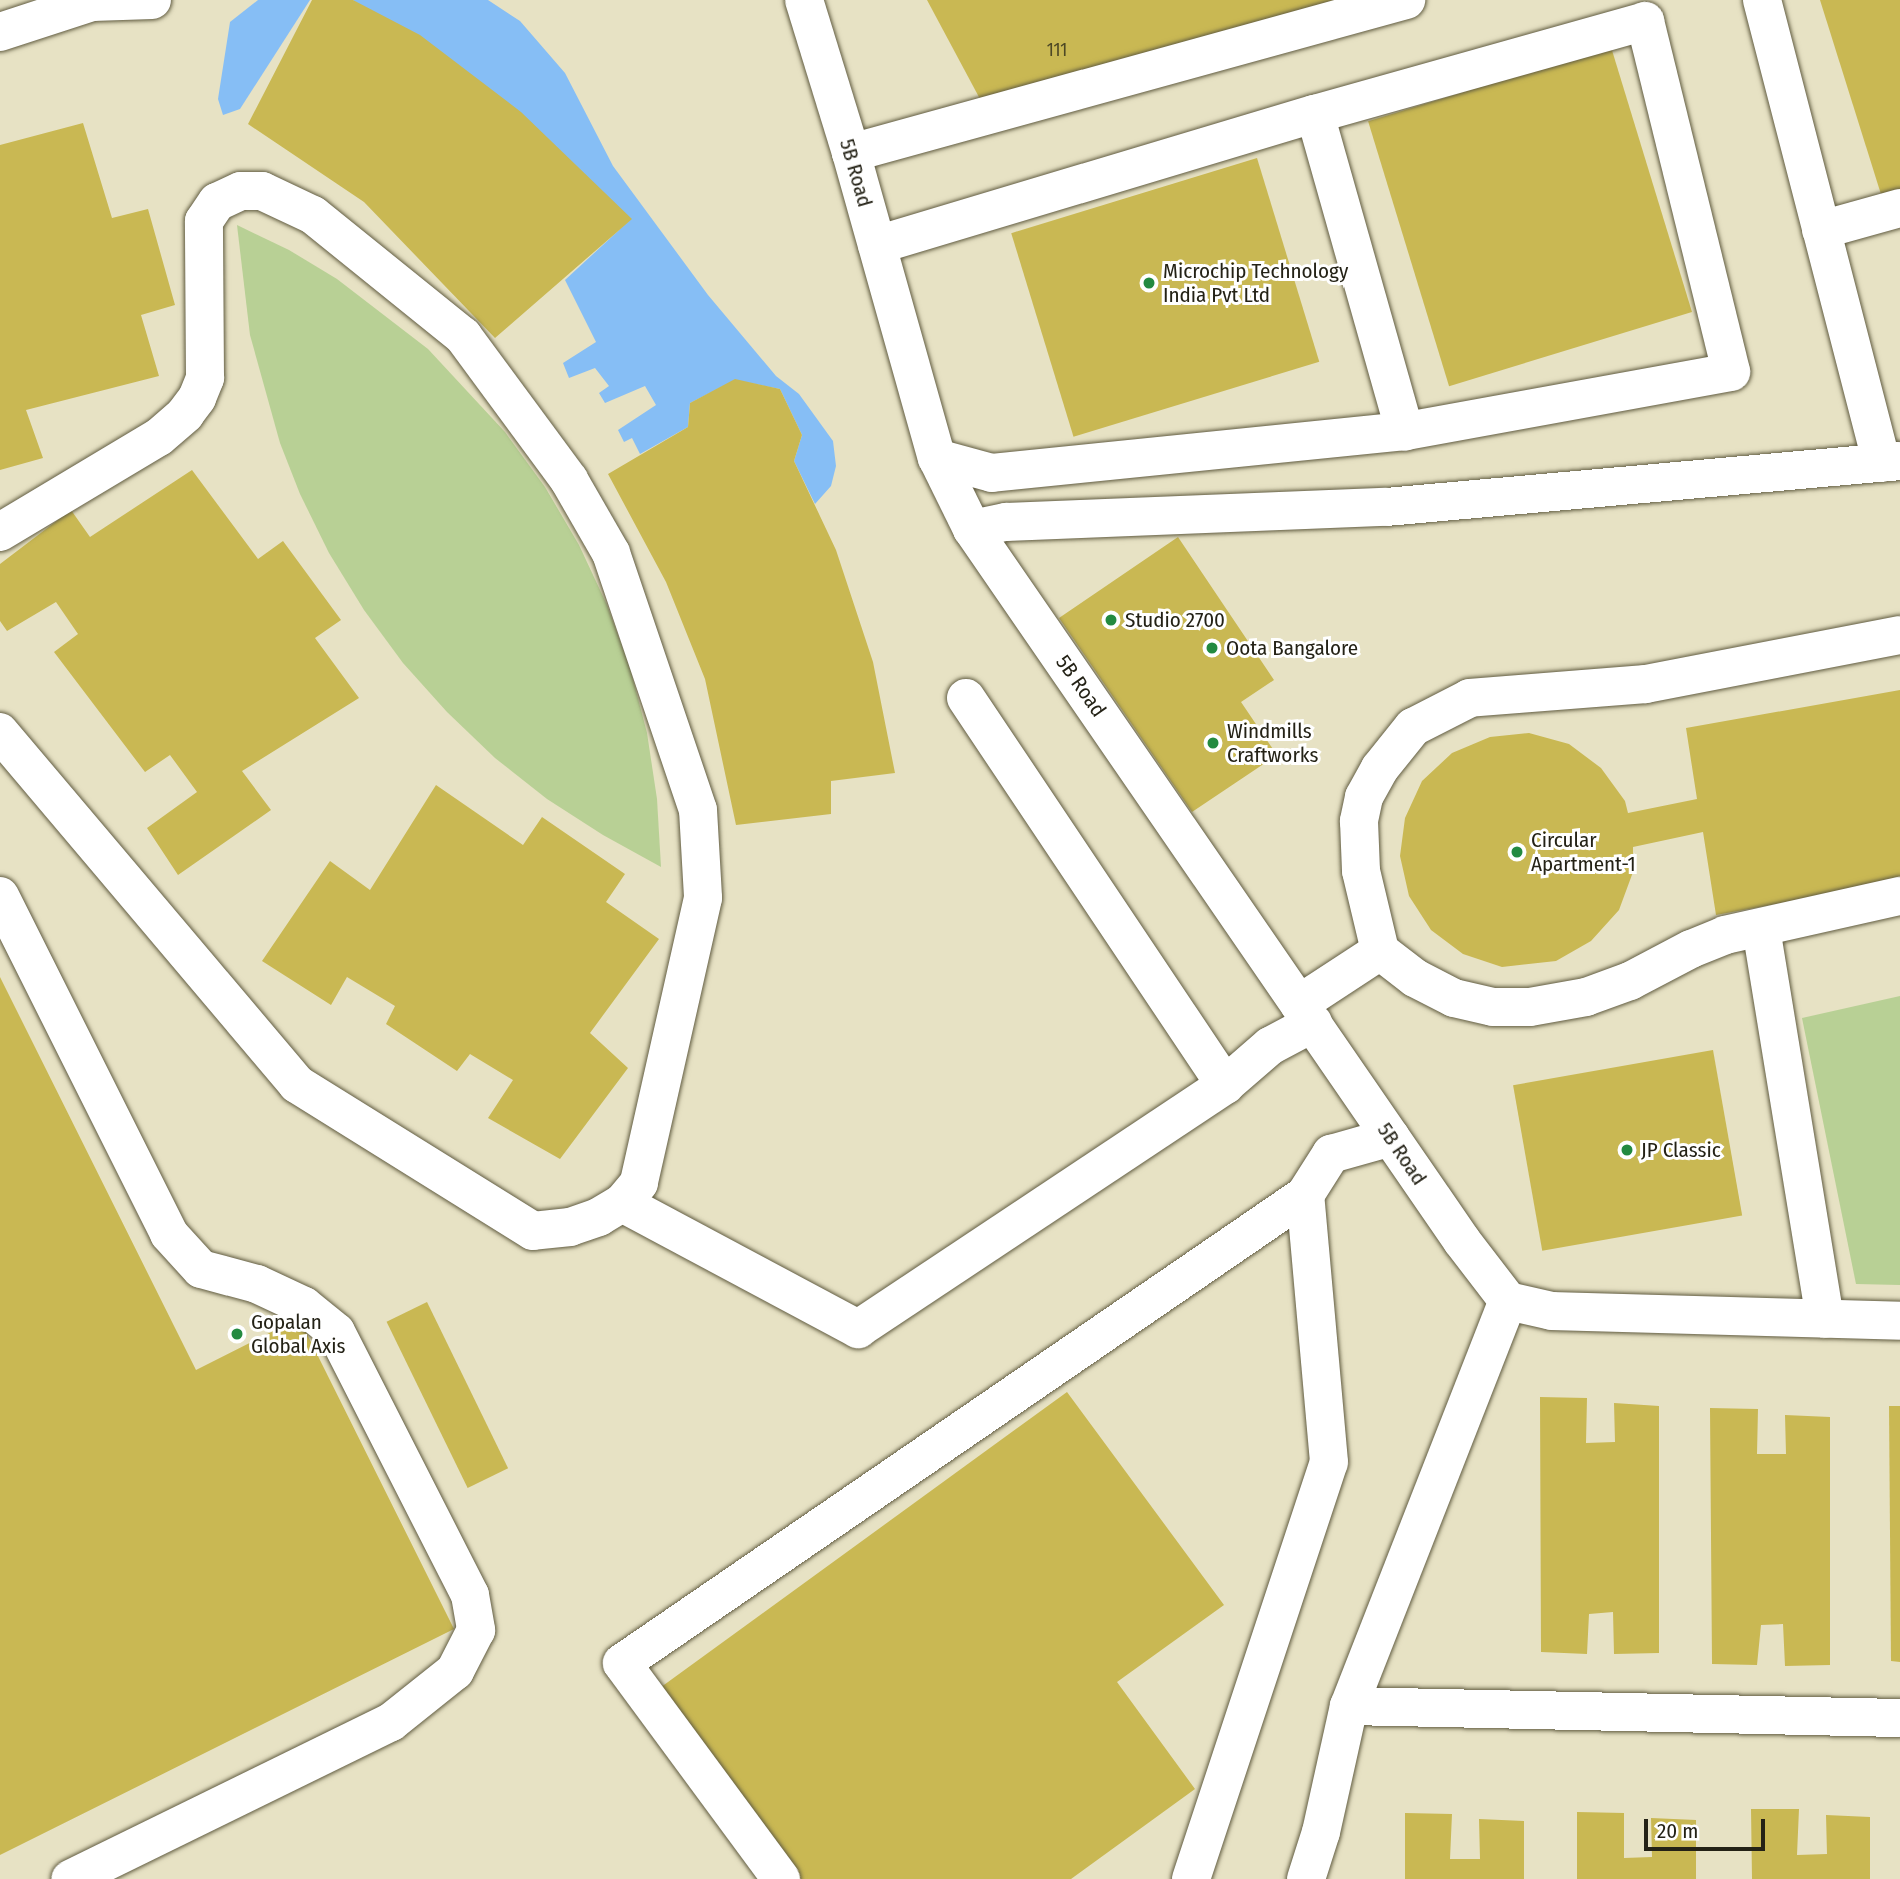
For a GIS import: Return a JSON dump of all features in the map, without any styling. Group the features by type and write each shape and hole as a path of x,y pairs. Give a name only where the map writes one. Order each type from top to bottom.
{"street":[{"path":"0,32 92,2 152,0"},
{"name":"5B Road","path":"804,0 851,153 937,458 972,529 1391,1137 1508,1301"},
{"path":"851,153 1406,0"},
{"path":"972,529 1006,522 1386,507 1891,462 1821,230 1762,0"},
{"path":"877,246 1315,114 1645,21 1731,372 1405,431 992,473 937,458"},
{"path":"1315,114 1405,431"},
{"path":"0,532 159,437 197,398 205,378 204,221 217,202 241,191 262,191 313,215 463,336 569,480 611,553 698,810 703,898 639,1183 622,1203 599,1217 570,1227 533,1231 297,1084 0,732"},
{"path":"1821,230 1900,208"},
{"path":"1900,635 1646,684 1470,698 1413,727 1380,768 1364,797 1359,821 1361,871 1380,951 1415,978 1454,998 1493,1007 1530,1007 1586,997 1630,981 1691,949 1725,935 1900,896"},
{"path":"966,698 1225,1085"},
{"path":"0,896 169,1234 201,1269 257,1284 304,1306 336,1332 470,1595 476,1630 455,1671 391,1722 69,1879"},
{"path":"1761,928 1825,1319"},
{"path":"622,1203 859,1329 1225,1085 1380,951"},
{"path":"781,1879 622,1663 1305,1195 1331,1154 1391,1137"},
{"path":"1191,1879 1329,1462 1305,1195"},
{"path":"1306,1879 1321,1832 1349,1706 1508,1301 1552,1311 1900,1321"},
{"path":"1349,1706 1900,1718"}],"green space":[{"path":"237,225 289,250 337,279 428,349 505,432 545,487 579,545 607,605 630,668 647,733 657,799 661,867 603,835 547,799 495,758 447,712 403,663 364,610 329,553 300,494 280,443 250,335"},
{"path":"1900,996 1900,1285 1856,1284 1802,1018"}],"water":[{"path":"258,0 310,0 240,109 223,115 218,99 230,22"},
{"path":"353,0 488,0 520,21 565,73 613,166 708,295 776,376 799,394 833,441 836,466 831,486 815,504 794,461 802,435 780,389 735,380 690,403 688,427 640,454 632,438 624,442 618,430 656,405 645,386 605,403 599,393 609,386 595,368 569,378 563,363 596,342 565,280 631,219"}],"building":[{"path":"312,0 353,0 420,35 521,112 632,219 495,338 364,202 248,124"},
{"path":"927,0 1338,0 980,99"},
{"path":"1820,0 1900,0 1900,202 1885,207"},
{"path":"1611,47 1692,312 1449,386 1368,121"},
{"path":"83,123 112,218 148,209 175,305 141,315 159,376 26,410 43,458 0,470 0,145"},
{"path":"1257,158 1319,362 1074,437 1011,233"},
{"path":"735,379 780,389 802,435 794,461 836,550 873,662 895,773 831,781 831,814 736,825 705,679 666,582 608,474 688,427 690,403"},
{"path":"192,470 258,559 283,541 341,620 315,638 359,698 242,771 271,810 178,875 147,828 197,792 170,755 145,772 54,652 78,634 56,602 7,631 0,621 0,564 71,510 90,537"},
{"path":"1178,537 1274,680 1241,702 1277,755 1192,812 1059,618"},
{"path":"1900,690 1900,881 1716,915 1703,832 1633,847 1633,872 1619,910 1591,941 1556,961 1502,967 1463,954 1431,930 1409,896 1400,856 1405,818 1422,781 1452,753 1490,737 1529,733 1569,744 1601,768 1625,801 1628,813 1697,799 1686,728"},
{"path":"436,785 523,845 542,817 625,874 606,902 659,939 590,1033 628,1068 560,1159 488,1118 513,1080 470,1054 457,1071 386,1024 395,1006 347,977 331,1005 262,961 330,861 370,890"},
{"path":"0,977 196,1370 299,1318 454,1629 0,1855"},
{"name":"JP Classic","path":"1713,1050 1742,1215 1542,1251 1513,1085"},
{"path":"427,1302 508,1468 468,1488 387,1322"},
{"path":"1067,1392 1224,1605 1117,1682 1195,1789 1071,1879 795,1879 657,1690"},
{"path":"1540,1397 1587,1398 1586,1443 1615,1442 1614,1403 1659,1406 1659,1653 1614,1654 1613,1612 1589,1614 1587,1654 1541,1652"},
{"path":"1889,1406 1900,1406 1900,1662 1891,1661"},
{"path":"1710,1408 1758,1409 1757,1454 1786,1454 1785,1415 1830,1417 1830,1665 1785,1666 1783,1624 1761,1625 1757,1665 1712,1664"},
{"path":"1751,1809 1799,1809 1797,1855 1827,1854 1826,1815 1870,1817 1870,1879 1752,1879"},
{"path":"1577,1812 1624,1813 1624,1858 1652,1857 1651,1818 1696,1820 1696,1879 1577,1879"},
{"path":"1405,1813 1452,1814 1450,1859 1480,1859 1479,1819 1524,1821 1524,1879 1405,1879"}],"place":[{"name":"Microchip Technology India Pvt Ltd","path":"1149,283"},
{"name":"Studio 2700","path":"1111,620"},
{"name":"Oota Bangalore","path":"1212,648"},
{"name":"Windmills Craftworks","path":"1213,743"},
{"name":"Circular Apartment-1","path":"1517,852"},
{"name":"JP Classic","path":"1627,1150"},
{"name":"Gopalan Global Axis","path":"237,1334"}]}
